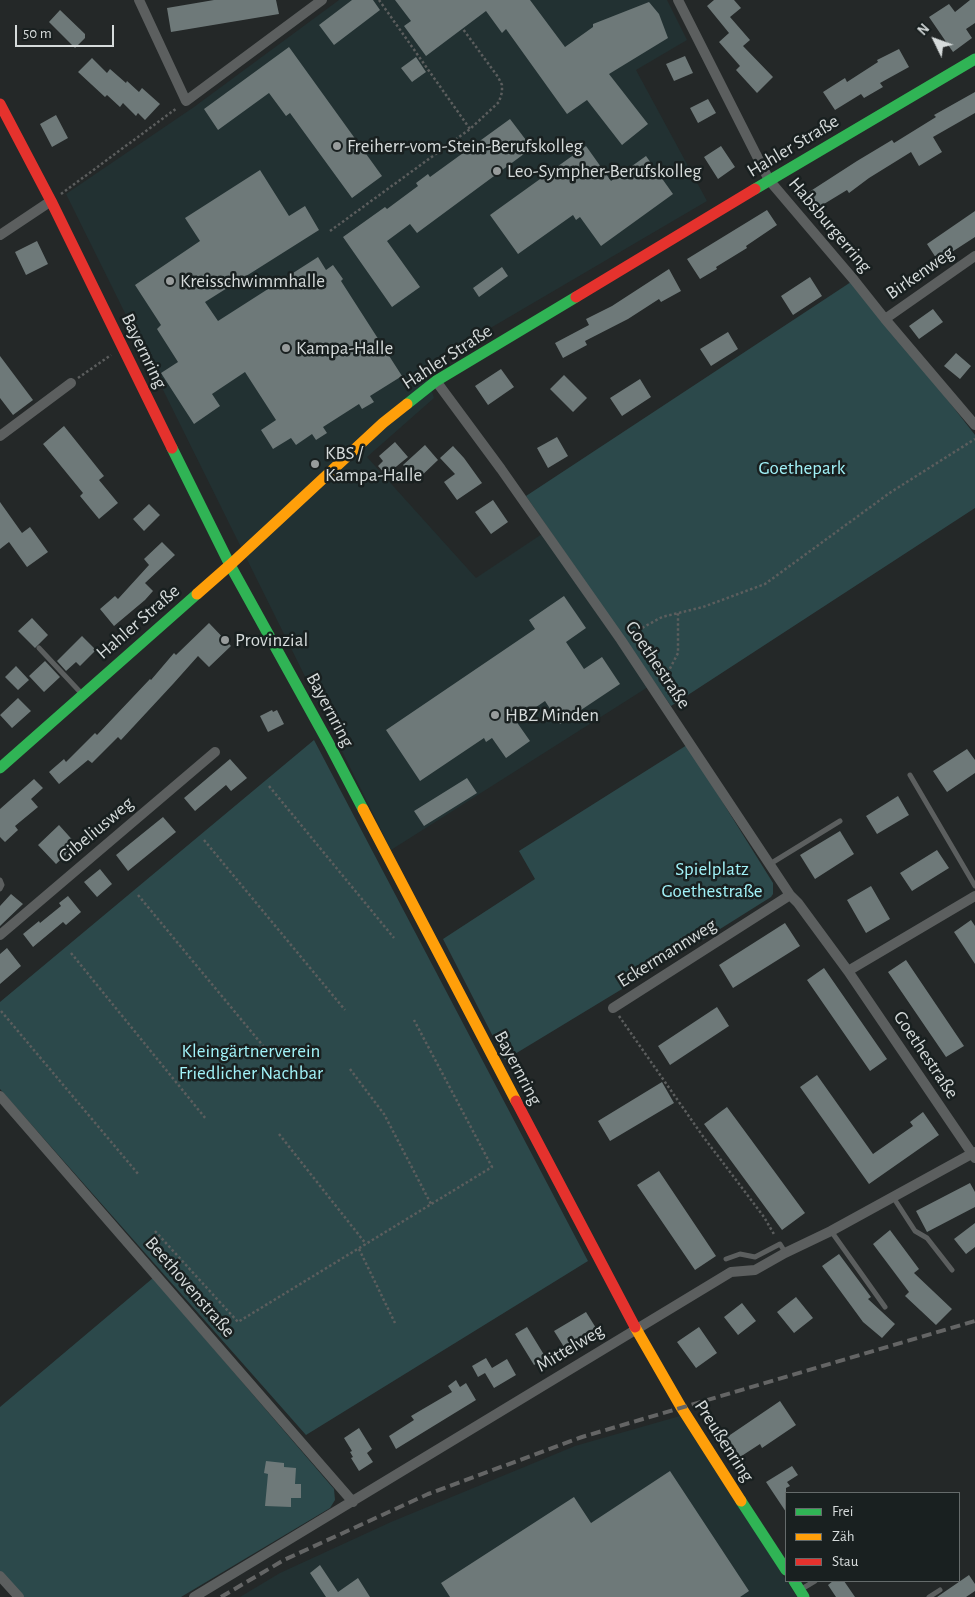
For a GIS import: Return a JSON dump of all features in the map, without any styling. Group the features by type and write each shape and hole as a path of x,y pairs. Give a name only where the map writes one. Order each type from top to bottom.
{"street":[{"path":"140,0 186,101 322,0"},
{"name":"Habsburgerring","path":"678,0 769,180 854,280 884,320 975,425"},
{"name":"Hahler Straße","path":"0,768 230,566 383,423 436,381 769,180 975,59"},
{"name":"Bayernring","path":"0,104 51,201 230,566 329,744 405,892 636,1328"},
{"path":"0,235 51,201"},
{"name":"Birkenweg","path":"884,320 975,256"},
{"name":"Goethestraße","path":"436,381 501,469 656,693 790,895 798,903 848,971 974,1154"},
{"path":"0,436 71,383"},
{"name":"Gibeliusweg","path":"0,935 215,752"},
{"name":"Eckermannweg","path":"613,1008 790,895"},
{"path":"848,971 975,896"},
{"name":"Beethovenstraße","path":"0,1096 353,1502"},
{"name":"Mittelweg","path":"194,1597 731,1272 755,1270 783,1248 831,1231 974,1154"},
{"name":"Preußenring","path":"636,1328 681,1407 785,1568"},
{"path":"0,1576 19,1597"}],"lane":[{"path":"40,648 82,694"},
{"path":"910,775 975,886"},
{"path":"770,865 840,821"},
{"path":"0,880 2,885 0,889"},
{"path":"893,1197 915,1231 927,1238 952,1270"},
{"path":"831,1231 885,1307"},
{"path":"726,1259 740,1254 756,1258 783,1248"},
{"path":"799,1589 812,1582"},
{"path":"929,1597 940,1590"}],"path":[{"path":"379,0 470,129"},
{"path":"330,231 470,129 499,102 502,85 463,29"},
{"path":"51,201 186,101"},
{"path":"71,383 123,348"},
{"path":"620,640 662,617 703,606 765,584 891,492 975,439"},
{"path":"656,693 678,653 678,613"},
{"path":"269,786 394,938"},
{"path":"204,840 345,1010"},
{"path":"138,895 274,1059"},
{"path":"71,952 206,1118"},
{"path":"613,1008 628,1026 702,1136 764,1217 783,1248"},
{"path":"1,1011 139,1175"},
{"path":"155,1231 238,1322 492,1167 414,1020"},
{"path":"350,1069 384,1114 431,1204"},
{"path":"279,1134 366,1244"},
{"path":"359,1249 395,1323"}],"shaded area":[{"path":"339,0 667,0 687,40 636,70 707,201 424,367 434,398 367,457 476,578 542,534 648,687 391,850 66,194 194,107"},
{"path":"680,1416 785,1578 785,1582 787,1582 797,1597 240,1597 280,1573 391,1522 575,1446"}],"green space":[{"name":"Goethepark","path":"854,280 975,435 975,508 671,706 526,496"},
{"name":"Kleingärtnerverein Friedlicher Nachbar","path":"314,740 588,1261 306,1435 0,1089 0,1002"},
{"name":"Spielplatz Goethestraße","path":"687,745 773,883 773,894 693,946 505,1060 443,939 535,879 519,851"},
{"path":"153,1278 334,1489 335,1500 330,1508 181,1597 23,1597 0,1571 0,1407"}],"building":[{"path":"214,0 276,0 279,14 171,32 167,8"},
{"path":"352,0 373,0 380,10 334,45 319,25"},
{"path":"395,0 530,0 565,47 593,27 593,24 649,2 659,14 668,38 609,74 648,124 622,145 587,100 567,114 506,29 502,33 486,11 426,56 404,26 411,21"},
{"path":"714,0 734,0 741,8 730,17 750,40 743,46 773,77 757,93 736,70 740,66 719,42 729,33 707,6"},
{"path":"970,0 975,0 975,23 966,29 972,38 953,52 929,17 949,4 955,12"},
{"path":"60,10 85,34 85,38 75,48 49,22"},
{"name":"Freiherr-vom-Stein-Berufskolleg","path":"289,47 382,176 352,198 290,113 286,116 269,93 218,130 204,109"},
{"path":"899,49 909,67 880,83 883,87 864,98 861,94 835,110 823,92 845,78 847,82 878,62 877,60"},
{"path":"685,56 693,73 674,81 666,64"},
{"path":"416,57 426,72 412,82 401,68"},
{"path":"92,58 107,73 110,69 139,92 142,88 160,104 145,120 138,113 136,116 123,103 120,107 107,95 105,97 78,72"},
{"path":"975,92 975,113 933,137 942,152 919,166 911,152 849,193 847,190 819,207 809,192 892,140 894,143 936,117 934,115"},
{"path":"708,99 716,113 698,123 690,108"},
{"path":"56,115 68,138 52,147 40,124"},
{"path":"510,119 532,148 417,233 410,224 387,241 420,287 392,307 343,237 385,207 387,209 418,186 416,183 428,174 430,177"},
{"path":"586,146 611,181 646,156 673,194 601,246 580,217 576,220 573,215 518,254 490,215"},
{"path":"721,146 735,167 718,179 704,157"},
{"name":"Kampa-Halle","path":"260,170 289,216 305,206 319,230 205,302 218,321 318,257 326,270 333,265 343,279 341,281 402,376 370,396 374,402 362,409 359,404 323,427 327,433 316,440 312,434 296,445 291,438 273,449 261,430 276,420 245,372 212,394 220,406 194,424 161,373 178,362 157,329 161,325 135,285 200,241 185,218"},
{"path":"767,210 777,225 746,246 747,248 700,279 687,259"},
{"path":"975,211 975,237 938,261 927,244"},
{"path":"37,241 48,264 26,275 15,252"},
{"path":"502,267 508,276 479,297 473,288"},
{"path":"669,269 681,291 661,302 659,299 628,319 585,341 587,345 563,358 555,343 589,325 586,319 612,306"},
{"path":"810,277 822,296 793,315 781,296"},
{"path":"933,309 943,322 919,339 909,326"},
{"path":"728,332 738,349 711,366 700,349"},
{"path":"956,353 971,366 960,379 944,366"},
{"path":"0,356 33,400 13,415 0,398"},
{"path":"501,369 514,387 488,405 475,386"},
{"path":"564,375 587,398 573,412 550,389"},
{"path":"640,379 651,397 622,416 610,398"},
{"path":"64,426 104,476 99,480 118,503 99,519 80,496 83,493 43,444"},
{"path":"557,437 568,456 548,468 537,448"},
{"path":"395,442 408,457 386,475 378,466 383,461 379,456"},
{"path":"425,445 438,460 417,480 403,465"},
{"path":"453,446 482,483 457,500 444,482 455,474 440,458"},
{"path":"493,500 508,522 491,534 475,512"},
{"path":"0,502 22,533 30,527 48,552 27,567 9,542 0,549"},
{"path":"149,504 160,515 144,531 133,519"},
{"path":"162,542 175,555 145,583 153,591 114,626 100,609 115,596 118,599 149,565 144,559"},
{"path":"564,596 586,628 566,642 584,669 602,657 620,684 560,724 545,701 516,721 530,741 506,758 492,738 486,742 484,738 420,781 386,730 535,629 529,620"},
{"path":"32,618 48,635 35,648 18,631"},
{"path":"209,623 231,646 209,667 198,656 121,740 118,737 92,763 88,760 59,784 49,772 64,759 66,762 95,733 97,735 151,680 174,653 176,655"},
{"path":"82,636 96,650 80,666 76,662 66,671 57,661"},
{"path":"45,661 60,677 44,692 29,676"},
{"path":"16,666 29,680 18,690 5,677"},
{"path":"18,698 31,711 12,728 0,715"},
{"path":"272,710 273,712 277,710 284,724 268,732 260,716"},
{"path":"967,749 975,760 975,773 947,792 933,771"},
{"path":"230,759 247,778 231,791 226,785 195,811 184,798"},
{"path":"467,778 477,793 424,826 414,811"},
{"path":"34,779 43,788 31,799 38,807 15,826 18,830 5,842 0,837 0,809"},
{"path":"898,796 909,815 877,834 866,816"},
{"path":"163,817 176,832 128,871 116,855"},
{"path":"59,825 77,845 56,864 38,845"},
{"path":"840,831 854,854 815,879 800,855"},
{"path":"937,850 949,868 912,891 900,873"},
{"path":"100,869 112,884 97,897 84,882"},
{"path":"871,886 890,919 866,933 847,900"},
{"path":"11,894 23,904 0,926 0,906"},
{"path":"68,896 81,912 66,925 63,922 33,947 23,934 61,906 59,903"},
{"path":"971,920 975,926 975,964 954,932"},
{"path":"785,923 800,946 733,988 719,965"},
{"path":"7,948 21,966 0,984 0,954"},
{"path":"906,960 964,1046 946,1057 888,972"},
{"path":"824,968 887,1059 870,1071 807,980"},
{"path":"717,1007 729,1026 670,1065 658,1046"},
{"path":"817,1075 873,1154 913,1126 910,1122 923,1112 939,1135 869,1184 800,1087"},
{"path":"662,1082 674,1103 610,1141 598,1121"},
{"path":"727,1107 805,1213 782,1230 704,1124"},
{"path":"659,1171 716,1256 695,1270 637,1185"},
{"path":"970,1183 975,1192 975,1207 927,1232 916,1211"},
{"path":"975,1223 975,1247 966,1254 954,1239"},
{"path":"890,1230 919,1269 914,1273 952,1309 936,1325 905,1296 909,1292 873,1244"},
{"path":"839,1254 871,1297 868,1299 895,1324 882,1338 863,1322 822,1266"},
{"path":"796,1297 813,1318 794,1333 777,1312"},
{"path":"742,1303 756,1321 738,1335 724,1317"},
{"path":"586,1312 596,1328 564,1347 554,1331"},
{"path":"527,1327 546,1358 534,1365 515,1334"},
{"path":"699,1327 717,1353 696,1368 677,1342"},
{"path":"486,1358 492,1368 507,1359 516,1375 494,1388 485,1373 478,1377 472,1366"},
{"path":"456,1380 460,1387 466,1383 476,1400 396,1449 389,1436 414,1420 411,1416 452,1392 448,1386"},
{"path":"780,1401 796,1425 762,1448 760,1444 740,1457 727,1437"},
{"path":"359,1428 372,1449 367,1453 373,1462 359,1471 351,1458 353,1457 350,1452 352,1451 344,1438"},
{"path":"266,1461 284,1463 284,1467 296,1468 295,1484 301,1484 301,1498 291,1498 291,1507 265,1506 268,1474 264,1473"},
{"path":"792,1466 798,1475 787,1482 790,1486 786,1488 785,1492 785,1510 766,1482"},
{"path":"670,1471 749,1591 740,1597 450,1597 441,1583 574,1497 591,1523"},
{"path":"320,1565 338,1592 358,1578 370,1597 326,1597 310,1573"},
{"path":"969,1575 975,1584 975,1591 966,1597 937,1597 960,1582"},
{"path":"832,1582 845,1582 855,1597 836,1597 828,1585"}],"railway":[{"path":"221,1597 284,1560 428,1494 582,1437 975,1321"}],"traffic: fast":[{"path":"755,189 975,59"},
{"path":"407,404 436,381 576,297"},
{"path":"172,448 230,565 363,809"},
{"path":"0,768 197,594"},
{"path":"741,1501 785,1568"},
{"path":"795,1582 804,1597"}],"traffic: slow":[{"path":"197,594 383,423 407,404"},
{"path":"363,809 516,1101"},
{"path":"635,1327 681,1407 741,1501"}],"traffic: jam":[{"path":"0,104 51,201 172,448"},
{"path":"576,297 755,189"},
{"path":"516,1101 635,1327"}],"place":[{"name":"Freiherr-vom-Stein-Berufskolleg","path":"337,146"},
{"name":"Leo-Sympher-Berufskolleg","path":"497,171"},
{"name":"Kreisschwimmhalle","path":"170,281"},
{"name":"Kampa-Halle","path":"286,348"},
{"name":"KBS / Kampa-Halle","path":"315,464"},
{"name":"Provinzial","path":"225,640"},
{"name":"HBZ Minden","path":"495,715"}]}
